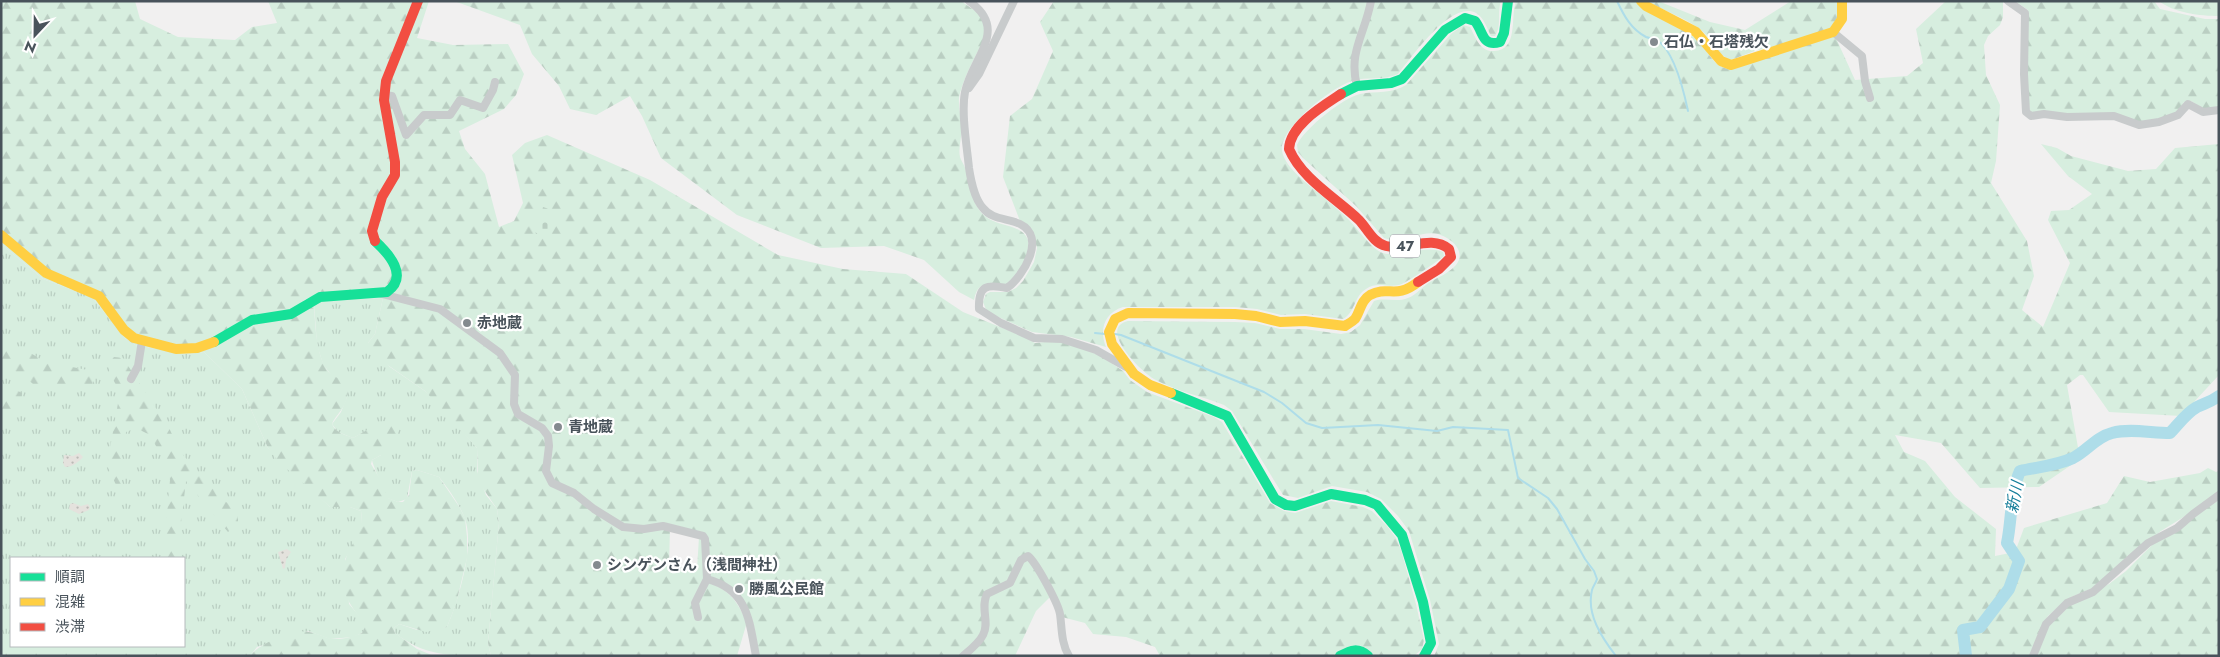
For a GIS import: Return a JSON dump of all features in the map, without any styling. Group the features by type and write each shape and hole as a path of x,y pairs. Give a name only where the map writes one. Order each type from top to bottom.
{"main road":[{"path":"1,235 46,273 99,296 124,330 142,341 176,349 197,348 222,340 252,320 291,314 306,303 320,297 334,294 382,294 393,287 397,275 394,259 372,240 372,230 382,197 395,175 395,162 384,95 386,80 418,1"},
{"name":"47","path":"1424,656 1429,649 1431,639 1423,602 1407,549 1402,535 1377,505 1365,500 1331,494 1300,505 1282,503 1275,499 1227,416 1150,386 1129,368 1109,337 1113,322 1121,315 1235,314 1256,316 1280,322 1305,321 1344,326 1354,320 1365,298 1385,291 1399,293 1408,290 1450,260 1452,255 1449,248 1436,242 1392,248 1381,244 1351,212 1303,169 1290,153 1290,142 1295,133 1317,112 1357,86 1392,84 1402,79 1446,28 1460,18 1470,18 1476,22 1487,42 1492,44 1500,42 1505,32 1505,13 1508,1"},
{"path":"1641,1 1646,6 1696,32 1720,61 1731,65 1833,32 1842,19 1842,1"},
{"path":"1340,656 1351,649 1358,649 1368,656"}],"street":[{"path":"969,1 986,17 989,32 965,93 968,160 972,186 982,208 993,216 1022,225 1030,235 1032,248 1029,261 1018,281 1008,288 992,285 983,289 979,296 979,309 1001,323 1034,338 1062,339 1096,350 1129,368"},
{"path":"965,93 979,74 1014,1"},
{"path":"1357,86 1354,54 1367,21 1371,1"},
{"path":"2008,1 2025,13 2024,95 2026,112 2031,116 2044,114 2066,117 2114,116 2139,125 2159,122 2178,115 2188,104 2203,112 2219,110"},
{"path":"1833,32 1862,56 1865,81 1870,98"},
{"path":"384,95 392,96 406,135 424,115 450,115 460,100 484,108 494,90 495,82"},
{"path":"382,294 440,309 500,353 515,375 514,404 518,414 542,428 548,436 549,446 546,472 550,481 574,494 623,527 644,529 663,526 703,536 705,539 707,579 695,602 698,618"},
{"path":"131,378 138,366 142,341"},
{"path":"2033,656 2046,624 2067,603 2093,592 2148,543 2177,528 2219,495"},
{"path":"963,656 980,640 984,632 983,603 986,594 1010,583 1021,560 1028,556 1036,563 1049,592 1057,603 1064,645 1069,656"},
{"path":"707,579 728,588 738,597 747,612 756,656"}],"green space":[{"path":"1,1 135,1 140,19 178,37 235,40 252,27 277,23 268,1 429,1 417,38 453,45 508,44 524,74 516,95 504,109 459,131 465,149 485,174 499,227 514,221 523,203 512,155 525,143 547,135 650,180 778,255 843,269 906,274 963,312 1035,343 1054,341 1071,344 1101,356 1123,371 1130,380 1147,392 1214,417 1222,422 1270,503 1284,511 1295,513 1331,501 1363,507 1372,511 1396,538 1401,550 1424,640 1422,649 1414,656 1374,656 1363,647 1354,645 1334,656 1160,656 1155,647 1126,637 1093,634 1085,623 1062,617 1038,562 1028,554 1021,556 1013,574 1008,580 984,594 981,603 982,633 960,656 759,656 755,630 748,607 733,590 709,577 708,538 689,531 630,527 553,482 548,471 551,442 517,408 515,370 454,316 415,301 319,293 304,300 299,306 254,323 314,303 317,342 323,362 332,375 347,381 347,398 332,424 341,433 353,438 381,422 386,421 396,424 398,436 396,441 383,454 372,460 371,464 388,498 403,502 409,495 412,471 417,470 439,477 465,518 467,558 456,604 447,627 426,632 399,624 394,628 395,633 417,649 434,656 250,656 261,646 277,638 294,633 309,632 336,639 362,633 366,625 349,602 342,577 346,558 361,526 361,511 350,507 330,507 279,462 268,448 242,389 204,352 187,354 135,345 125,338 92,297 43,279 1,244"},
{"path":"454,1 961,1 981,15 987,33 969,70 959,97 962,127 960,157 965,167 974,200 980,211 991,220 1024,233 1029,246 1025,262 1019,273 1010,282 1001,285 982,286 976,293 974,300 959,292 924,260 884,246 821,248 737,215 661,158 642,116 630,96 596,115 570,109 559,86 532,54 520,25"},
{"path":"1054,1 1501,1 1498,28 1495,36 1491,36 1483,20 1476,13 1466,11 1455,15 1433,32 1398,74 1352,81 1332,91 1298,120 1283,142 1282,151 1284,157 1293,170 1345,216 1369,243 1379,251 1398,254 1420,250 1436,250 1443,252 1444,256 1402,284 1395,286 1374,285 1366,289 1359,296 1350,313 1343,319 1305,314 1281,315 1257,309 1235,307 1123,307 1111,313 1107,318 1103,328 1106,347 1071,337 1032,332 987,312 983,302 986,294 990,292 1008,292 1016,288 1023,281 1034,262 1037,248 1033,233 1020,221 1003,177 1010,116 1032,99 1053,51 1040,22"},
{"path":"1516,1 1635,1 1642,7 1693,36 1713,60 1723,67 1730,69 1835,36 1855,80 1907,76 1923,63 1916,29 1946,1 2003,1 2003,17 2000,25 1988,36 1984,45 1986,75 2000,105 1996,161 1991,183 2027,241 2034,276 2022,310 2043,327 2070,263 2048,220 2051,211 2069,210 2092,194 2068,176 2041,144 2057,148 2071,156 2128,171 2156,169 2175,148 2219,144 2219,375 2181,416 2109,412 2083,375 2080,375 2067,385 2080,459 2039,487 1980,488 1941,443 1895,435 1904,452 1925,461 1955,497 1996,529 1995,556 2015,552 2024,528 2107,503 2124,476 2150,482 2200,473 2208,468 2216,472 2219,471 2219,495 2161,531 2093,588 2071,597 2056,609 2048,616 2029,656 1434,656 1439,644 1430,600 1409,531 1398,516 1381,499 1367,492 1332,486 1298,498 1283,495 1232,411 1224,405 1162,383 1148,375 1124,350 1117,332 1120,325 1128,321 1255,323 1280,329 1304,329 1341,334 1351,332 1360,325 1374,301 1408,298 1430,282 1444,275 1459,260 1459,250 1452,242 1443,236 1431,233 1398,240 1384,238 1356,206 1303,158 1298,152 1297,145 1301,138 1316,123 1335,107 1353,96 1390,91 1406,85 1451,34 1463,25 1470,27 1479,44 1485,49 1494,51 1502,49 1510,39"},
{"path":"1648,1 1658,1 1710,22 1745,30 1791,1 1837,1 1837,18 1830,28 1784,45 1757,50 1731,60 1720,53 1700,29"},
{"path":"2015,1 2154,1 2160,9 2205,19 2219,19 2219,108 2204,109 2191,101 2184,102 2177,113 2144,123 2113,115 2030,112 2026,77 2028,10"},
{"path":"2159,1 2219,1 2219,16 2180,11"},
{"path":"543,207 552,210 549,230 536,234 534,229"},
{"path":"1,244 43,279 92,297 125,338 135,345 187,354 204,352 242,389 268,448 330,507 350,507 361,511 362,524 359,536 345,559 349,604 367,625 362,633 353,637 330,639 308,631 257,647 250,656 1,656"},
{"path":"383,298 375,334 368,343 390,367 425,391 438,403 477,448 477,471 486,495 497,509 499,523 488,643 491,656 440,654 417,647 395,633 394,628 399,624 417,630 447,627 464,574 467,559 468,531 460,508 439,477 417,470 412,471 407,499 398,502 387,498 372,460 381,455 366,431 353,438 338,432 332,424 341,412 347,397 323,364 317,345 314,303 321,300"},
{"path":"383,298 439,311 499,355 511,372 512,404 546,437 544,472 572,495 613,524 670,529 669,566 697,569 699,537 702,538 704,581 720,588 731,596 747,622 737,656 491,656 488,643 499,523 497,509 478,481 477,448 425,391 369,352 368,343 375,334"},
{"path":"1,339 6,344 27,351 54,367 72,367 98,372 92,385 33,384 24,376 1,364"},
{"path":"114,357 123,358 170,430 181,453 238,513 238,524 228,532 186,481 177,557 163,557 170,480 162,457 150,435 136,428 126,432 121,462 122,483 120,486 116,485 107,465 120,392 110,374 108,364"},
{"path":"14,389 22,393 19,407 1,421 1,396"},
{"path":"2219,500 2219,656 2033,656 2048,624 2073,601 2109,584 2126,571 2155,542"},
{"path":"1031,560 1050,597 1036,611 1015,656 966,656 981,641 988,596 1008,587 1023,561"}],"sand":[{"path":"79,453 83,457 82,459 73,465 65,467 63,463 64,455 73,456"},
{"path":"73,503 81,506 88,504 89,510 79,514 69,509 70,504"},
{"path":"287,549 291,552 283,569 278,552"}],"waterway":[{"path":"1617,1 1632,26 1641,34 1657,40 1663,45 1677,72 1688,111"},
{"path":"1095,333 1105,334"},
{"path":"1115,334 1264,392 1282,403 1306,423 1322,428 1378,425 1437,431 1453,427 1508,430 1518,478 1548,498 1557,509 1585,559 1594,571 1597,579 1592,590 1591,599 1593,617 1601,634 1616,656"},
{"name":"新川","path":"1966,656 1963,630 1980,627 2009,589 2019,561 2007,543 2013,498 2020,471 2067,461 2101,438 2112,433 2133,431 2170,433 2193,410 2219,396"}],"traffic: fast":[{"path":"1341,94 1357,86 1391,83 1402,79 1445,30 1465,18 1475,21 1487,41 1490,43 1500,42 1504,33 1508,1"},
{"path":"214,342 252,320 291,314 320,297 387,292 393,286 397,272 391,259 375,241"},
{"path":"1171,393 1227,416 1275,499 1286,505 1295,506 1331,494 1365,500 1377,505 1402,535 1423,602 1431,643 1424,656"},
{"path":"1340,656 1354,650 1361,651 1368,656"}],"traffic: slow":[{"path":"1641,1 1646,6 1696,32 1721,61 1731,65 1833,32 1842,19 1842,1"},
{"path":"1,235 46,273 99,296 124,330 134,338 176,349 197,348 214,342"},
{"path":"1171,393 1150,385 1134,374 1112,344 1109,332 1115,319 1128,313 1235,314 1256,316 1280,322 1305,321 1345,326 1355,319 1363,303 1370,295 1382,291 1403,290 1418,282"}],"traffic: jam":[{"path":"375,241 372,231 382,197 395,175 395,162 384,100 386,81 418,1"},
{"path":"1341,94 1317,110 1301,124 1291,140 1289,149 1302,170 1320,188 1359,220 1377,242 1394,247 1435,243 1449,249 1451,257 1439,269 1418,282"}],"place":[{"name":"石仏・石塔残欠","path":"1654,42"},
{"name":"赤地蔵","path":"467,323"},
{"name":"青地蔵","path":"558,427"},
{"name":"シンゲンさん（浅間神社）","path":"597,565"},
{"name":"勝風公民館","path":"739,589"}]}
